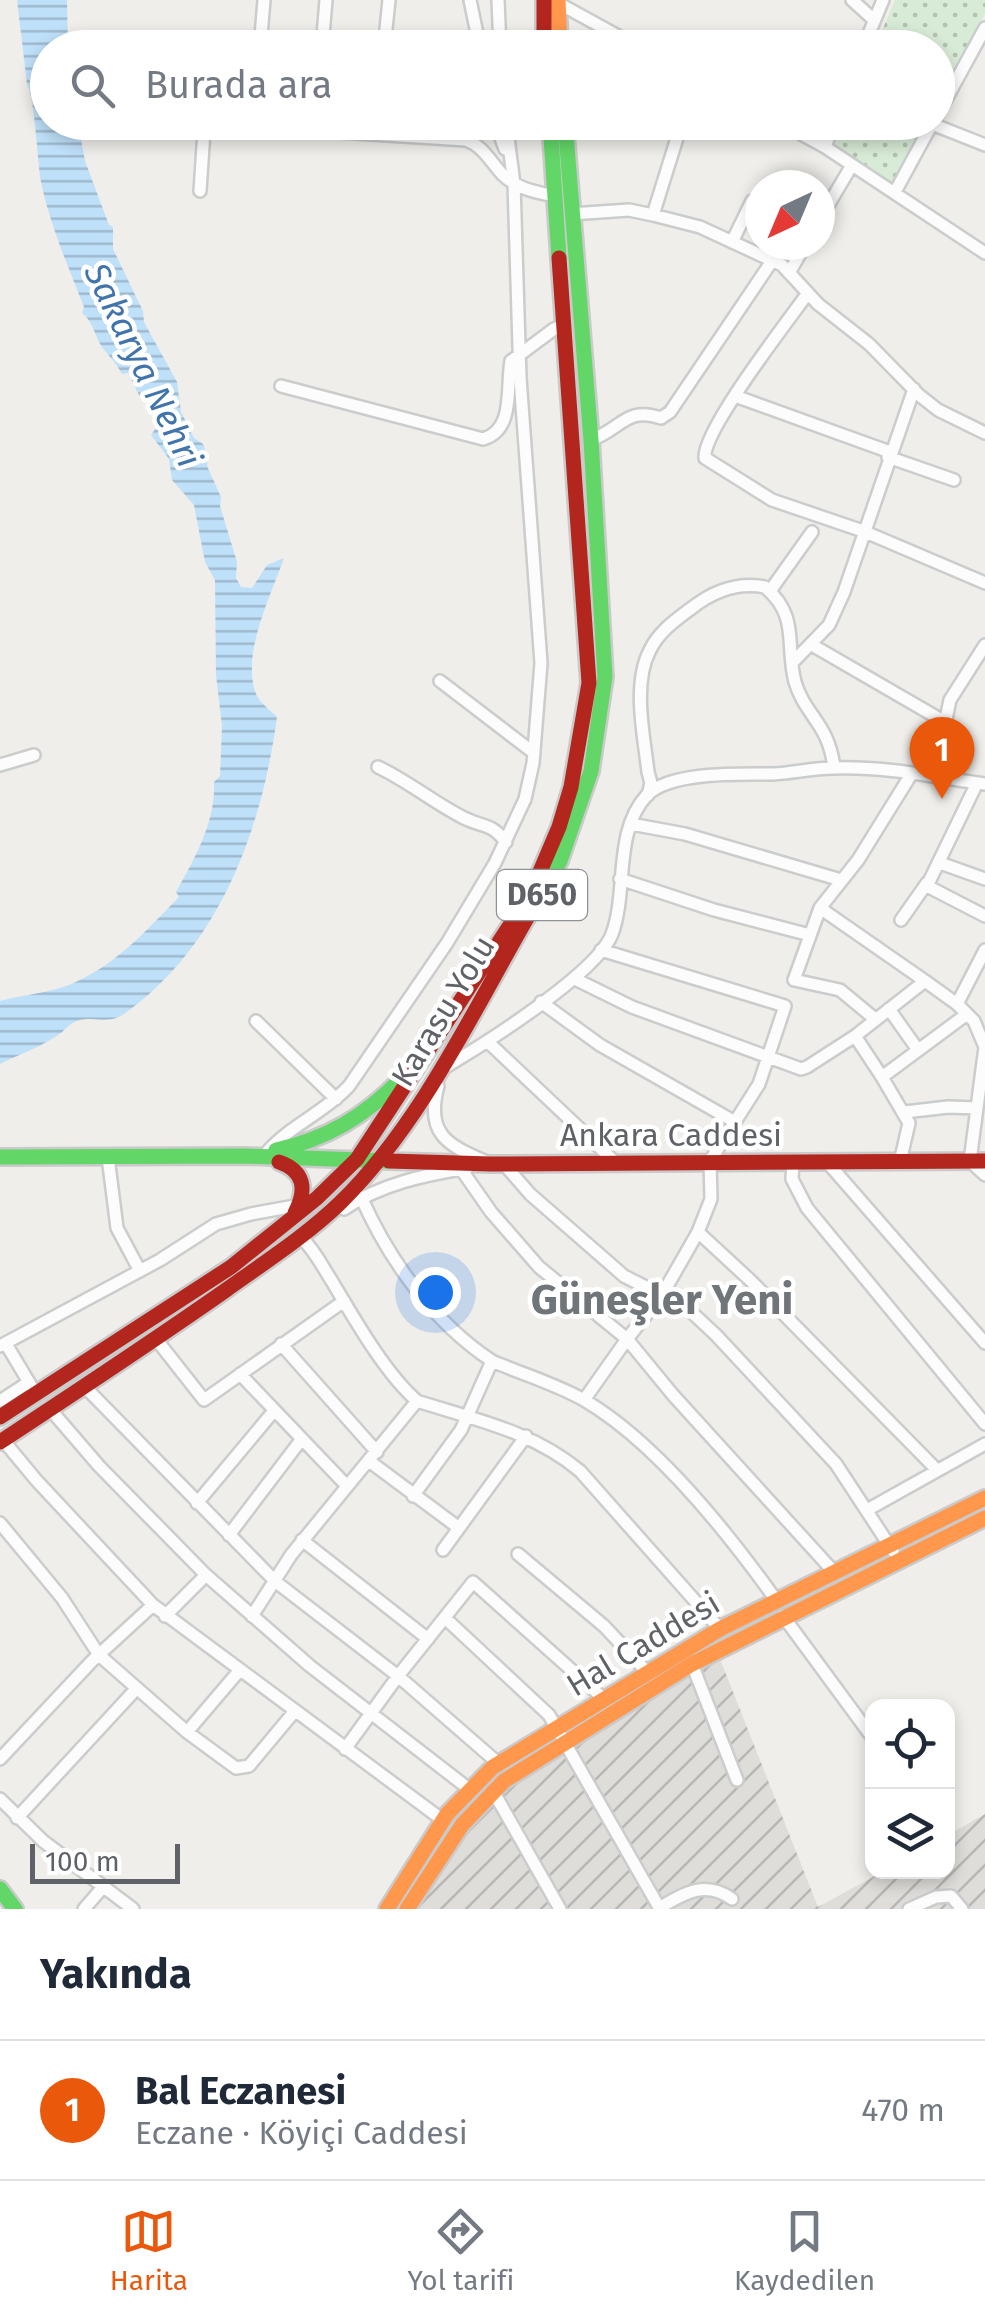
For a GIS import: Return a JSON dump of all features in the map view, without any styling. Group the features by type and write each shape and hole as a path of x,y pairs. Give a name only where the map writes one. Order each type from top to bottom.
{"main road":[{"path":"547,30 553,1"},
{"path":"553,1 557,30"},
{"name":"Karasu Yolu","path":"0,1417 33,1388 226,1272 288,1224 357,1159 452,1018 541,872 559,826 582,739 589,683 551,140"},
{"name":"Karasu Yolu","path":"2,1441 301,1237 340,1202 378,1160 442,1069 560,861 592,771 605,676 591,440 566,140"},
{"path":"0,1157 246,1156 320,1140 366,1111 398,1082 452,1018"},
{"path":"246,1156 294,1167 301,1174 304,1186 300,1205 288,1224"},
{"name":"Ankara Caddesi","path":"246,1156 498,1164 978,1161"},
{"name":"Hal Caddesi","path":"387,1909 444,1821 469,1789 498,1763 720,1629 985,1498"},
{"name":"Hal Caddesi","path":"407,1909 462,1825 504,1781 692,1664 985,1518"},
{"path":"0,1889 14,1909"}],"street":[{"path":"262,30 264,0"},
{"path":"324,30 326,0"},
{"path":"386,30 389,0"},
{"path":"470,0 476,30"},
{"path":"498,0 499,30"},
{"path":"852,0 874,20"},
{"path":"870,30 883,0"},
{"path":"553,1 607,30"},
{"path":"955,82 985,28"},
{"path":"955,130 985,145"},
{"path":"200,191 203,140"},
{"path":"464,140 471,141 514,184 555,196"},
{"path":"502,140 512,166"},
{"path":"268,1152 282,1136 336,1099 447,943 506,842 525,798 534,753 541,664 508,140"},
{"path":"653,215 676,140"},
{"path":"812,140 985,252"},
{"path":"825,147 828,140"},
{"path":"895,192 923,140"},
{"path":"835,194 852,165"},
{"path":"572,214 629,210 653,215 700,227 772,261 870,344 938,410 985,433"},
{"path":"732,242 745,215"},
{"path":"789,273 796,260"},
{"path":"591,440 640,412 661,418 670,412 772,261"},
{"path":"808,293 735,396 704,447 705,458 772,500 864,530 985,583"},
{"path":"281,386 483,439 495,436 503,427 511,361 565,325"},
{"path":"793,662 829,625 844,592 914,390"},
{"path":"735,396 954,480"},
{"path":"770,591 812,532"},
{"path":"834,768 832,745 798,689 791,626 779,600 770,591 755,585 731,587 701,601 667,627 648,652 641,688 652,782 630,824 612,935 588,969 488,1042 442,1069 432,1106 438,1132 455,1148 498,1164 624,1276 687,1308 716,1335 836,1464 897,1561"},
{"path":"812,645 946,722"},
{"path":"939,777 950,700 985,645"},
{"path":"440,681 534,753"},
{"path":"0,765 34,755"},
{"path":"378,767 410,782 464,818 495,828 506,842"},
{"path":"648,796 658,788 709,774 779,774 834,768 981,783 940,863 901,920"},
{"path":"876,1019 840,990 794,980 820,908 858,860 912,773"},
{"path":"630,824 685,834 841,880"},
{"path":"940,863 985,879"},
{"path":"620,879 714,910 810,935"},
{"path":"927,883 928,888 985,916"},
{"path":"820,908 976,1018 985,1046 977,1108 978,1161 985,1175"},
{"path":"584,1400 662,1295 698,1232 711,1199 710,1161 759,1084 785,1006 601,950"},
{"path":"957,1004 985,950"},
{"path":"574,979 632,1007 801,1068 855,1036 925,981"},
{"path":"541,1002 600,1046 735,1122"},
{"path":"889,1009 918,1050"},
{"path":"882,1077 918,1050 976,1018"},
{"path":"256,1021 336,1099"},
{"path":"855,1036 909,1124 900,1162"},
{"path":"488,1042 616,1163"},
{"path":"904,1112 948,1106 977,1108"},
{"path":"108,1157 117,1228 140,1272"},
{"path":"793,1162 792,1179 806,1208 985,1424"},
{"path":"827,1162 985,1343"},
{"path":"498,1164 417,1176 362,1197 301,1237 318,1254 344,1301 407,1392 417,1401 526,1436 554,1449 580,1470 720,1629"},
{"path":"462,1168 491,1212 539,1266 626,1339 834,1572"},
{"path":"362,1197 372,1222 422,1297 455,1334 492,1361 584,1400 657,1458 741,1553 776,1600"},
{"path":"0,1402 33,1388 3,1345 140,1272 216,1224 300,1205"},
{"path":"698,1232 751,1280 937,1470"},
{"path":"156,1339 204,1400 344,1301"},
{"path":"974,1331 985,1321"},
{"path":"281,1344 373,1456 414,1496 459,1528"},
{"path":"414,1496 461,1430 492,1361"},
{"path":"240,1374 346,1485"},
{"path":"84,1387 276,1582 398,1676 498,1763"},
{"path":"252,1616 302,1540 417,1401"},
{"path":"50,1409 98,1466 206,1575 310,1666 469,1789"},
{"path":"198,1504 273,1412"},
{"path":"443,1550 526,1436"},
{"path":"229,1535 301,1440"},
{"path":"2,1441 153,1606 444,1821"},
{"path":"867,1510 985,1444"},
{"path":"0,1522 62,1598 99,1655 236,1768 249,1766 294,1712"},
{"path":"302,1540 428,1638"},
{"path":"518,1554 604,1626 647,1672"},
{"path":"165,1616 206,1575"},
{"path":"345,1750 473,1582 604,1699"},
{"path":"0,1759 99,1655 153,1606"},
{"path":"784,1616 865,1727"},
{"path":"444,1618 549,1715 660,1908 687,1892 699,1890 717,1889 732,1899"},
{"path":"692,1664 738,1780"},
{"path":"188,1732 239,1672"},
{"path":"17,1818 137,1688"},
{"path":"492,1792 560,1909"},
{"path":"0,1799 17,1818 133,1909"},
{"path":"84,1909 103,1887"},
{"path":"908,1909 936,1897 951,1896 962,1909"}],"shaded area":[{"path":"720,1659 818,1907 869,1879 955,1879 955,1831 985,1814 985,1909 414,1909 463,1835 504,1789"}],"green space":[{"path":"895,0 985,0 985,14 955,70 955,30 882,30"},
{"path":"918,140 896,180 887,182 838,151 834,141"}],"water":[{"path":"17,0 67,0 68,30 30,30 30,91"},
{"name":"Sakarya Nehri","path":"37,140 81,140 85,161 113,227 113,249 143,311 144,322 177,382 181,412 208,457 207,466 221,497 220,506 237,562 236,578 241,587 252,588 267,565 284,558 259,626 252,662 256,694 277,717 260,801 247,842 211,920 186,955 158,986 124,1014 113,1019 77,1021 47,1042 0,1064 0,1001 61,988 86,977 128,947 179,897 176,892 208,825 214,782 220,776 222,726 216,675 215,580 205,562 194,505 172,480 169,459 151,435 158,425 158,411 139,395 128,373 122,374 82,313 84,307 54,230 41,182"}],"traffic: fast":[{"path":"551,140 559,258"},
{"path":"527,918 560,861 591,771 605,677 566,140"},
{"path":"276,1150 344,1124 401,1079"},
{"path":"0,1157 245,1156 389,1161"},
{"path":"0,1889 15,1909"}],"traffic: slow":[{"path":"558,0 559,30"},
{"path":"387,1909 447,1814 493,1767 720,1629 985,1498"},
{"path":"407,1909 462,1825 504,1781 692,1664 985,1518"}],"traffic: jam":[{"path":"544,0 544,30"},
{"path":"536,881 571,787 589,683 559,258"},
{"path":"0,1442 226,1290 341,1202 370,1171 420,1103 527,918"},
{"path":"0,1417 231,1267 317,1198 357,1159 514,919"},
{"path":"389,1161 985,1161"},
{"path":"279,1162 294,1171 301,1182 295,1213"}],"place":[{"name":"Bal Eczanesi","path":"942,799"}],"district":[{"name":"Güneşler Yeni","path":"662,1300"}]}
